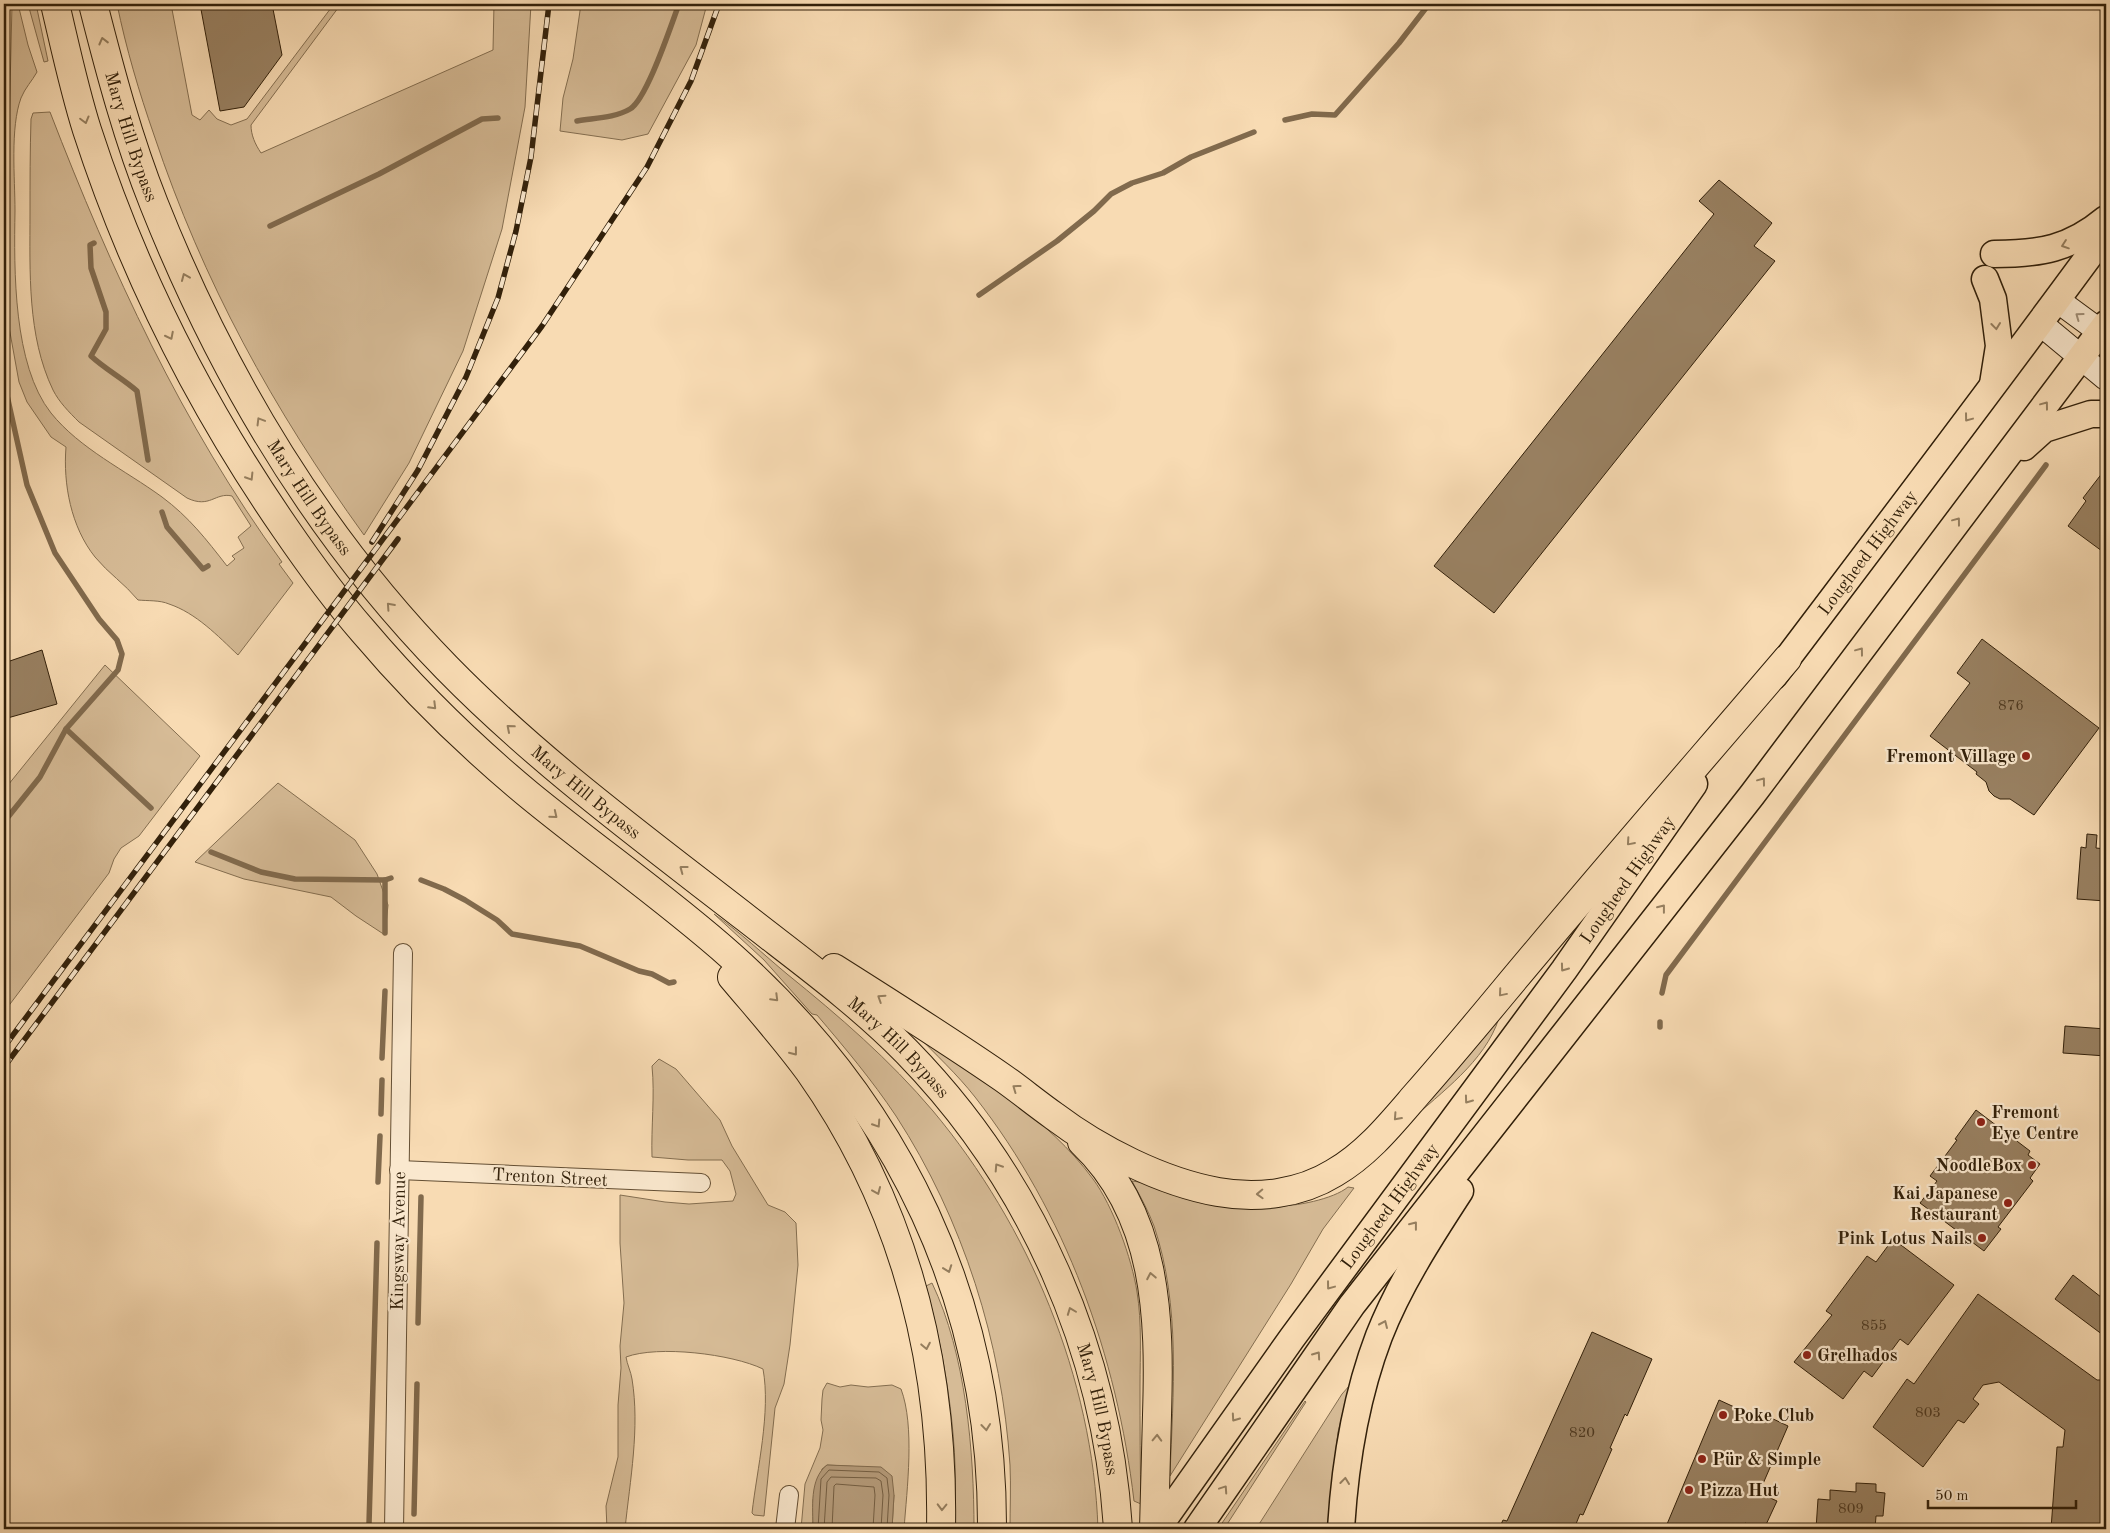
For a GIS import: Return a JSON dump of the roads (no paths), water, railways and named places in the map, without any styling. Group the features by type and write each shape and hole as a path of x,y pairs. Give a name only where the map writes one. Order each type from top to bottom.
{"highway":[{"name":"Mary Hill Bypass","path":"55,4 87,129 118,217 148,288 199,393 252,480 311,566 362,630 417,690 467,740 526,792 673,908 760,983 818,1045 865,1106 905,1172 940,1248 960,1304 971,1344 986,1428 992,1495 992,1529"},
{"name":"Mary Hill Bypass","path":"93,4 123,115 153,201 190,290 234,377 283,459 325,520 386,601 446,666 500,720 613,816 821,976 907,1052 958,1111 1004,1175 1042,1242 1057,1275 1084,1348 1104,1422 1112,1470 1118,1529"},
{"path":"710,890 946,1040 1004,1079 1055,1117 1111,1152 1182,1182 1218,1192 1253,1195 1272,1194 1304,1187 1333,1174 1361,1154 1405,1108 1573,908 1787,659"},
{"path":"673,908 809,1071 842,1124 875,1186 900,1249 914,1292 926,1343 939,1430 942,1484 941,1529"},
{"path":"1055,1117 1090,1150 1105,1169 1131,1211 1146,1250 1156,1306 1158,1342 1155,1529"}],"main road":[{"path":"1994,254 2024,254 2050,250 2073,242 2106,219"},
{"name":"Lougheed Highway","path":"1155,1529 1292,1338 1541,1000 1696,781 1993,384 2041,324 2106,233"},
{"path":"1985,280 1993,299 1998,346 1993,384"},
{"path":"2057,300 2104,330"},
{"path":"2041,324 2106,378"},
{"name":"Lougheed Highway","path":"1197,1529 1352,1305 1752,795 1994,472 2104,330"},
{"path":"1994,472 2044,430 2091,414 2106,414"},
{"path":"1341,1529 1349,1446 1358,1402 1379,1336 1392,1305 1416,1261 1460,1192 1632,947"}],"street":[{"name":"Kingsway Avenue","path":"394,1529 403,953"},
{"name":"Trenton Street","path":"399,1170 701,1183"},
{"path":"785,1529 789,1495"}],"water":[{"path":"827,1465 881,1467 892,1476 894,1495 892,1529 813,1529 813,1494 817,1478"}],"waterway":[{"path":"4,4 4,17"},
{"path":"577,121 618,114 630,109 637,102 658,61 679,4"},
{"path":"1285,120 1312,114 1335,115 1399,43 1429,4"},
{"path":"270,226 379,174 482,119 498,118"},
{"path":"979,295 1057,241 1094,211 1111,194 1132,183 1163,173 1191,157 1254,132"},
{"path":"94,243 90,245 91,268 106,312 106,329 91,356 137,391 148,460"},
{"path":"4,382 27,485 55,553 99,619 117,640 122,654 118,670 66,729 40,777 4,822"},
{"path":"1662,993 1666,975 2046,465"},
{"path":"162,512 167,527 203,569 208,566"},
{"path":"66,729 151,808"},
{"path":"211,852 261,872 295,879 385,880 391,878"},
{"path":"385,880 385,933"},
{"path":"421,880 465,900 497,920 512,934 580,946 639,971 652,974 669,983 674,982"},
{"path":"382,1058 385,991"},
{"path":"1660,1022 1660,1027"},
{"path":"381,1114 382,1080"},
{"path":"378,1182 380,1136"},
{"path":"418,1323 421,1197"},
{"path":"369,1524 377,1243"},
{"path":"414,1514 417,1384"}],"railway":[{"path":"372,542 418,470 466,377 498,298 516,231 531,157 549,4"},
{"path":"4,1047 542,326 647,167 691,81 719,4"},
{"path":"4,1067 398,539"}],"place":[{"name":"Fremont Village","path":"2026,756"},
{"name":"Fremont Eye Centre","path":"1981,1122"},
{"name":"NoodleBox","path":"2032,1165"},
{"name":"Kai Japanese Restaurant","path":"2008,1203"},
{"name":"Pink Lotus Nails","path":"1982,1238"},
{"name":"Grelhados","path":"1807,1355"},
{"name":"Poke Club","path":"1723,1415"},
{"name":"Pür & Simple","path":"1702,1459"},
{"name":"Pizza Hut","path":"1689,1490"}]}
